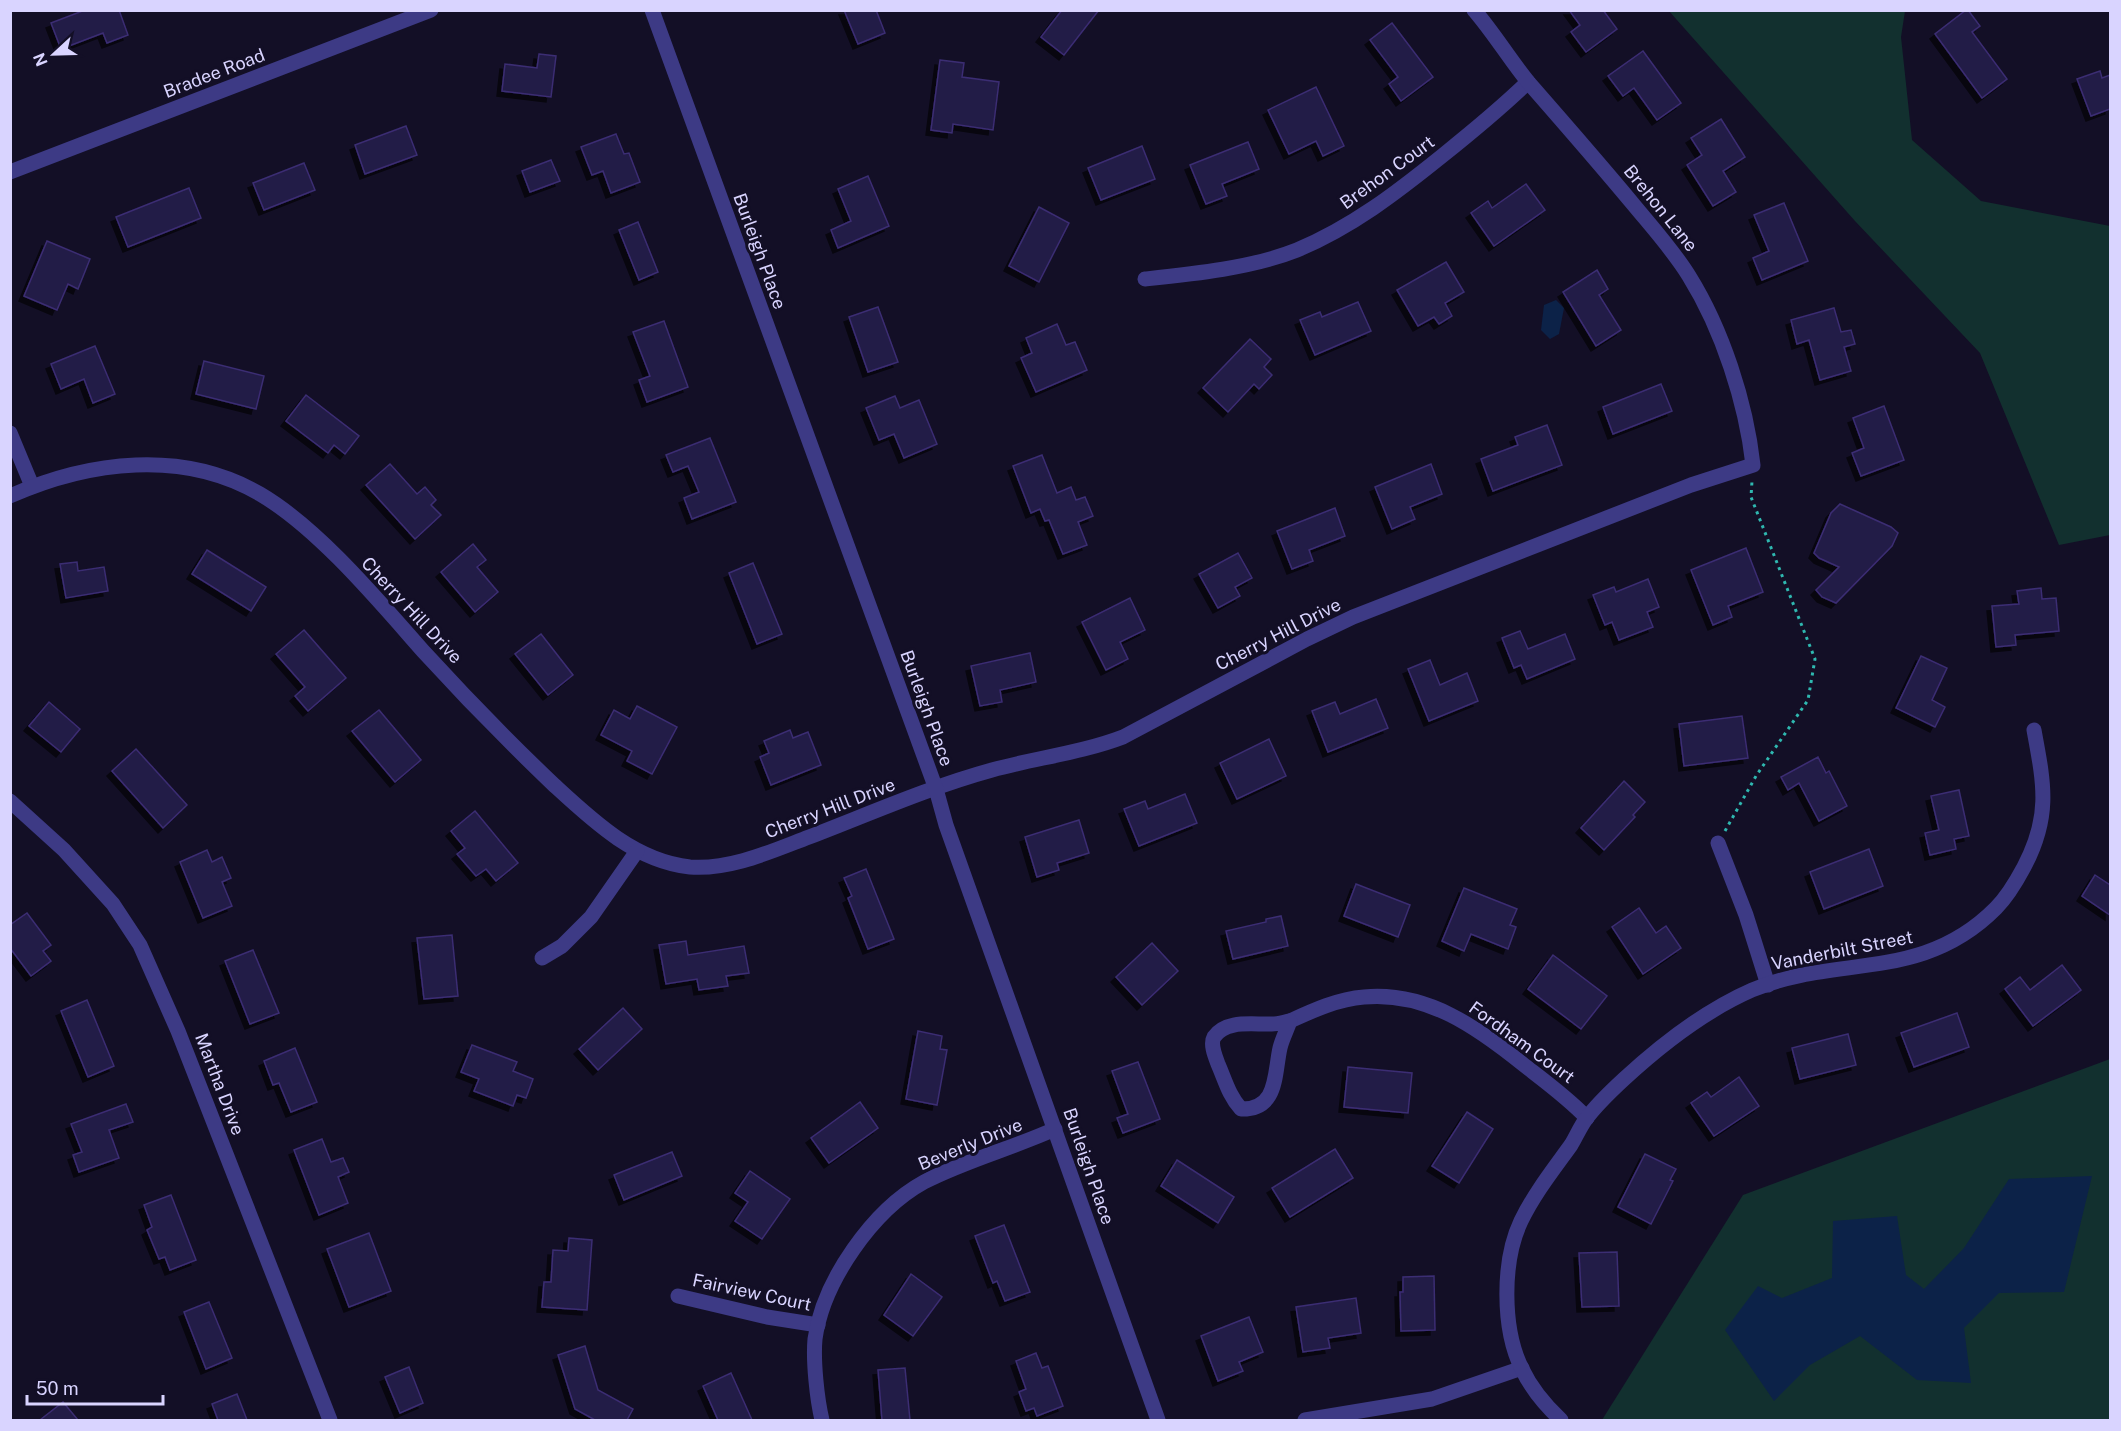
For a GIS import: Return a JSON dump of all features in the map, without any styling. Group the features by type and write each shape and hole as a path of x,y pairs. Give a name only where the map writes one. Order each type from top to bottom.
{"street":[{"name":"Bradee Road","path":"10,172 431,10"},
{"name":"Burleigh Place","path":"652,10 936,789 946,825 1158,1420"},
{"name":"Brehon Lane","path":"1474,10 1528,82 1558,114 1664,241 1688,275 1705,303 1719,335 1751,441 1753,465"},
{"name":"Brehon Court","path":"1145,279 1192,274 1263,260 1295,250 1342,229 1396,193 1500,109 1528,82"},
{"path":"10,433 32,486"},
{"name":"Cherry Hill Drive","path":"10,496 32,486 90,469 139,464 191,467 260,494 307,530 326,548 510,743 577,806 621,842 637,851 669,863 692,867 737,862 991,771 1101,746 1124,737 1307,639 1353,618 1691,486 1753,465"},
{"name":"Vanderbilt Street","path":"1562,1420 1545,1402 1522,1368 1515,1350 1509,1320 1507,1273 1520,1222 1587,1118 1610,1092 1659,1046 1723,1004 1768,985 1810,973 1890,963 1924,954 1956,940 1995,909 2010,892 2034,846 2043,814 2043,783 2034,730"},
{"name":"Martha Drive","path":"10,801 64,850 106,897 140,945 178,1031 330,1420"},
{"path":"1718,843 1746,915 1768,985"},
{"path":"542,958 562,946 591,917 637,851"},
{"name":"Fordham Court","path":"1290,1021 1281,1045 1269,1097 1253,1109 1241,1109 1232,1099 1212,1045 1214,1038 1221,1031 1235,1025 1290,1021 1337,1001 1365,997 1418,1002 1442,1010 1491,1039 1569,1100 1587,1118"},
{"name":"Beverly Drive","path":"822,1420 817,1389 815,1341 818,1325 827,1298 859,1239 881,1214 922,1183 1055,1129"},
{"name":"Fairview Court","path":"678,1296 767,1317 818,1325"},
{"path":"1305,1420 1432,1399 1522,1368"}],"path":[{"path":"1718,843 1756,776 1808,700 1815,659 1751,497 1753,465"}],"green space":[{"path":"1669,11 1905,11 1901,37 1912,140 1981,201 2110,226 2110,535 2059,545 1980,353 1855,221"},
{"path":"2110,1059 2110,1420 1602,1420 1743,1195"}],"water":[{"path":"1556,300 1564,308 1559,334 1550,339 1541,330 1544,305"},
{"path":"2092,1176 2064,1292 1999,1293 1964,1328 1971,1383 1917,1380 1860,1336 1810,1365 1774,1401 1725,1330 1758,1286 1782,1298 1832,1278 1833,1221 1897,1216 1906,1275 1924,1289 1964,1248 2009,1179"}],"building":[{"path":"85,10 119,10 128,35 107,43 103,33 61,49 51,23"},
{"path":"844,10 876,10 885,33 858,44"},
{"path":"1062,10 1099,10 1064,55 1041,37"},
{"path":"1569,10 1603,10 1617,29 1586,52 1571,32 1580,25"},
{"path":"1966,10 1980,26 1972,32 2007,79 1982,98 1935,34"},
{"path":"1392,23 1433,77 1401,101 1389,84 1398,77 1370,40"},
{"path":"1643,51 1681,103 1657,120 1634,88 1623,96 1608,76"},
{"path":"539,54 556,56 551,97 502,91 505,64 537,68"},
{"path":"940,60 964,63 962,77 999,82 993,130 953,124 952,133 931,130"},
{"path":"2100,71 2102,78 2110,75 2110,109 2091,116 2077,79"},
{"path":"1316,87 1344,146 1323,156 1316,141 1289,154 1268,110"},
{"path":"1721,119 1745,157 1723,171 1736,192 1713,206 1687,165 1702,155 1691,138"},
{"path":"406,126 417,155 365,174 355,145"},
{"path":"616,134 624,154 629,153 640,182 611,193 603,171 592,175 581,147"},
{"path":"1248,142 1259,169 1222,184 1227,196 1206,204 1190,165"},
{"path":"1142,146 1155,179 1101,200 1088,168"},
{"path":"551,160 560,181 530,192 522,171"},
{"path":"304,163 315,190 264,210 253,183"},
{"path":"868,176 889,226 838,248 831,230 851,221 838,189"},
{"path":"1526,184 1545,210 1494,246 1471,213 1488,201 1492,208"},
{"path":"189,188 201,218 128,247 116,217"},
{"path":"1784,203 1808,261 1762,280 1753,258 1769,251 1754,215"},
{"path":"1039,207 1069,223 1039,282 1009,266"},
{"path":"638,222 658,272 639,280 619,230"},
{"path":"47,241 90,259 78,289 68,284 57,310 24,296"},
{"path":"1446,262 1464,292 1445,303 1452,316 1439,324 1434,317 1418,326 1397,290"},
{"path":"1597,270 1608,289 1599,295 1621,330 1596,346 1563,292"},
{"path":"1358,302 1371,331 1315,355 1300,320 1320,312 1322,317"},
{"path":"878,307 898,362 868,372 849,317"},
{"path":"1834,308 1841,332 1851,330 1855,344 1844,347 1851,371 1820,380 1809,340 1797,344 1791,320"},
{"path":"664,321 688,387 647,402 639,380 650,376 633,332"},
{"path":"1057,324 1066,345 1075,342 1087,370 1036,392 1021,358 1032,353 1026,338"},
{"path":"1250,339 1271,359 1264,367 1272,375 1259,389 1254,384 1228,412 1203,388"},
{"path":"95,346 115,394 93,403 84,379 61,389 51,364"},
{"path":"204,361 264,376 256,409 196,394"},
{"path":"1661,384 1672,411 1613,434 1603,407"},
{"path":"306,395 359,436 345,454 334,445 328,453 286,421"},
{"path":"895,396 900,408 919,400 937,444 904,458 894,434 879,440 866,408"},
{"path":"1884,406 1904,460 1861,476 1852,453 1864,448 1853,418"},
{"path":"1547,425 1562,465 1493,491 1481,459 1518,445 1515,437"},
{"path":"710,438 736,502 692,519 684,498 699,492 688,466 673,472 666,455"},
{"path":"1042,455 1057,493 1071,487 1076,500 1085,497 1093,516 1078,522 1087,545 1063,554 1049,520 1045,521 1040,509 1031,513 1013,466"},
{"path":"390,464 417,494 425,487 436,500 431,505 441,515 415,539 366,485"},
{"path":"1431,464 1442,494 1410,507 1415,519 1392,529 1375,487"},
{"path":"1840,504 1891,527 1898,533 1892,546 1836,603 1822,597 1816,590 1839,567 1819,558 1814,553 1831,513"},
{"path":"1335,508 1345,536 1309,550 1313,561 1292,569 1277,531"},
{"path":"473,544 486,560 477,567 498,592 475,612 441,572"},
{"path":"1746,548 1763,592 1728,606 1732,617 1713,625 1691,570"},
{"path":"207,550 266,587 251,611 192,574"},
{"path":"1238,553 1252,578 1235,587 1240,596 1218,608 1199,574"},
{"path":"77,562 78,571 104,567 108,591 66,598 60,564"},
{"path":"753,563 782,634 757,644 729,573"},
{"path":"1648,579 1659,607 1647,612 1653,627 1619,640 1612,622 1605,625 1593,595 1614,587 1616,592"},
{"path":"2041,588 2042,599 2056,598 2059,631 2015,635 2016,645 1996,647 1992,606 2019,604 2017,591"},
{"path":"1130,598 1145,630 1120,642 1128,659 1106,670 1082,622"},
{"path":"304,630 346,678 308,711 295,696 305,687 276,654"},
{"path":"1520,631 1528,649 1565,634 1575,659 1527,679 1521,665 1514,668 1502,638"},
{"path":"541,634 573,675 548,695 515,654"},
{"path":"1030,653 1036,682 1000,690 1002,702 980,706 971,666"},
{"path":"1921,656 1947,668 1932,700 1945,707 1935,727 1896,708"},
{"path":"1430,660 1440,685 1467,673 1478,701 1429,721 1408,669"},
{"path":"1376,699 1388,728 1328,752 1312,711 1335,702 1340,714"},
{"path":"49,702 80,729 61,752 29,726"},
{"path":"637,706 677,727 652,774 627,761 632,751 601,735 614,710 630,719"},
{"path":"379,710 421,760 395,782 352,731"},
{"path":"1742,716 1748,758 1684,766 1679,724"},
{"path":"790,730 793,738 808,732 821,765 771,785 760,757 769,753 764,741"},
{"path":"1269,739 1286,776 1237,799 1220,763"},
{"path":"136,749 187,805 163,828 112,771"},
{"path":"1818,757 1826,773 1829,771 1847,806 1819,821 1799,783 1788,790 1781,777"},
{"path":"1624,781 1645,802 1633,815 1635,817 1604,850 1581,828"},
{"path":"1959,790 1969,836 1954,839 1956,849 1930,855 1925,833 1939,830 1931,796"},
{"path":"1185,794 1197,823 1139,846 1124,809 1145,801 1148,809"},
{"path":"475,811 518,863 496,881 486,869 476,876 457,854 465,848 451,831"},
{"path":"1079,820 1089,853 1057,863 1059,870 1037,877 1025,837"},
{"path":"1869,849 1883,886 1824,909 1810,872"},
{"path":"207,850 212,862 222,857 231,878 222,882 232,906 203,918 180,862"},
{"path":"866,869 894,939 868,949 848,898 852,896 844,878"},
{"path":"2095,875 2110,885 2110,915 2082,896"},
{"path":"1356,884 1410,905 1398,937 1344,916"},
{"path":"1464,888 1517,909 1510,925 1516,927 1508,949 1471,934 1464,951 1442,941"},
{"path":"1639,908 1656,933 1666,926 1681,948 1643,974 1612,927"},
{"path":"27,913 51,945 43,951 51,961 31,976 10,948 10,925"},
{"path":"1281,916 1288,946 1233,959 1226,931 1266,922 1266,919"},
{"path":"452,935 458,996 424,999 417,938"},
{"path":"686,941 688,955 744,946 749,973 726,976 728,986 699,990 697,979 666,984 659,945"},
{"path":"1152,943 1178,971 1142,1005 1116,977"},
{"path":"253,950 279,1013 250,1024 225,961"},
{"path":"1553,955 1607,996 1581,1029 1528,989"},
{"path":"2062,965 2081,990 2033,1026 2005,989 2020,977 2030,990"},
{"path":"87,1000 114,1066 88,1077 61,1011"},
{"path":"623,1008 642,1029 598,1070 579,1049"},
{"path":"1957,1013 1969,1047 1914,1067 1901,1033"},
{"path":"918,1031 942,1036 940,1049 947,1050 937,1105 906,1099"},
{"path":"1848,1034 1856,1065 1800,1079 1792,1048"},
{"path":"472,1045 517,1062 513,1071 533,1079 526,1098 517,1095 513,1106 474,1091 479,1079 461,1072"},
{"path":"295,1048 317,1102 291,1112 279,1083 273,1085 264,1061"},
{"path":"1138,1062 1160,1119 1123,1133 1117,1118 1128,1114 1112,1071"},
{"path":"1348,1067 1412,1073 1408,1113 1344,1107"},
{"path":"1739,1077 1759,1106 1714,1136 1691,1103 1707,1092 1711,1097"},
{"path":"860,1102 878,1128 829,1163 811,1138"},
{"path":"126,1104 133,1122 109,1130 119,1158 79,1172 73,1155 82,1152 71,1124"},
{"path":"1467,1112 1493,1129 1459,1183 1432,1166"},
{"path":"322,1139 331,1162 343,1158 349,1172 338,1177 348,1203 319,1215 294,1150"},
{"path":"1335,1149 1353,1178 1290,1217 1272,1188"},
{"path":"672,1152 682,1176 624,1200 614,1175"},
{"path":"1645,1154 1676,1169 1670,1180 1673,1181 1651,1224 1618,1207"},
{"path":"1177,1160 1234,1197 1218,1223 1161,1186"},
{"path":"750,1171 790,1199 762,1239 735,1221 748,1202 735,1193"},
{"path":"171,1195 196,1260 170,1270 165,1257 159,1259 147,1230 152,1227 144,1205"},
{"path":"1004,1225 1030,1292 1005,1301 997,1281 993,1283 975,1236"},
{"path":"369,1233 391,1291 349,1307 327,1249"},
{"path":"569,1238 592,1240 587,1310 542,1307 544,1282 551,1282 553,1250 568,1251"},
{"path":"1617,1252 1619,1306 1582,1307 1579,1253"},
{"path":"911,1274 942,1297 913,1336 884,1315"},
{"path":"1434,1276 1435,1330 1401,1331 1400,1292 1403,1292 1403,1277"},
{"path":"1356,1298 1361,1333 1328,1338 1330,1348 1303,1352 1296,1307"},
{"path":"209,1302 232,1358 206,1369 184,1312"},
{"path":"1249,1317 1263,1352 1239,1362 1243,1371 1218,1381 1201,1336"},
{"path":"585,1346 598,1390 633,1409 627,1420 595,1420 575,1409 558,1355"},
{"path":"1036,1353 1042,1368 1048,1366 1063,1406 1037,1416 1034,1408 1026,1411 1019,1392 1026,1389 1016,1361"},
{"path":"409,1367 423,1403 400,1413 385,1377"},
{"path":"905,1368 910,1420 882,1420 878,1370"},
{"path":"731,1373 752,1420 718,1420 703,1386"},
{"path":"237,1394 247,1420 218,1420 212,1404"},
{"path":"63,1402 78,1420 40,1420"}]}
